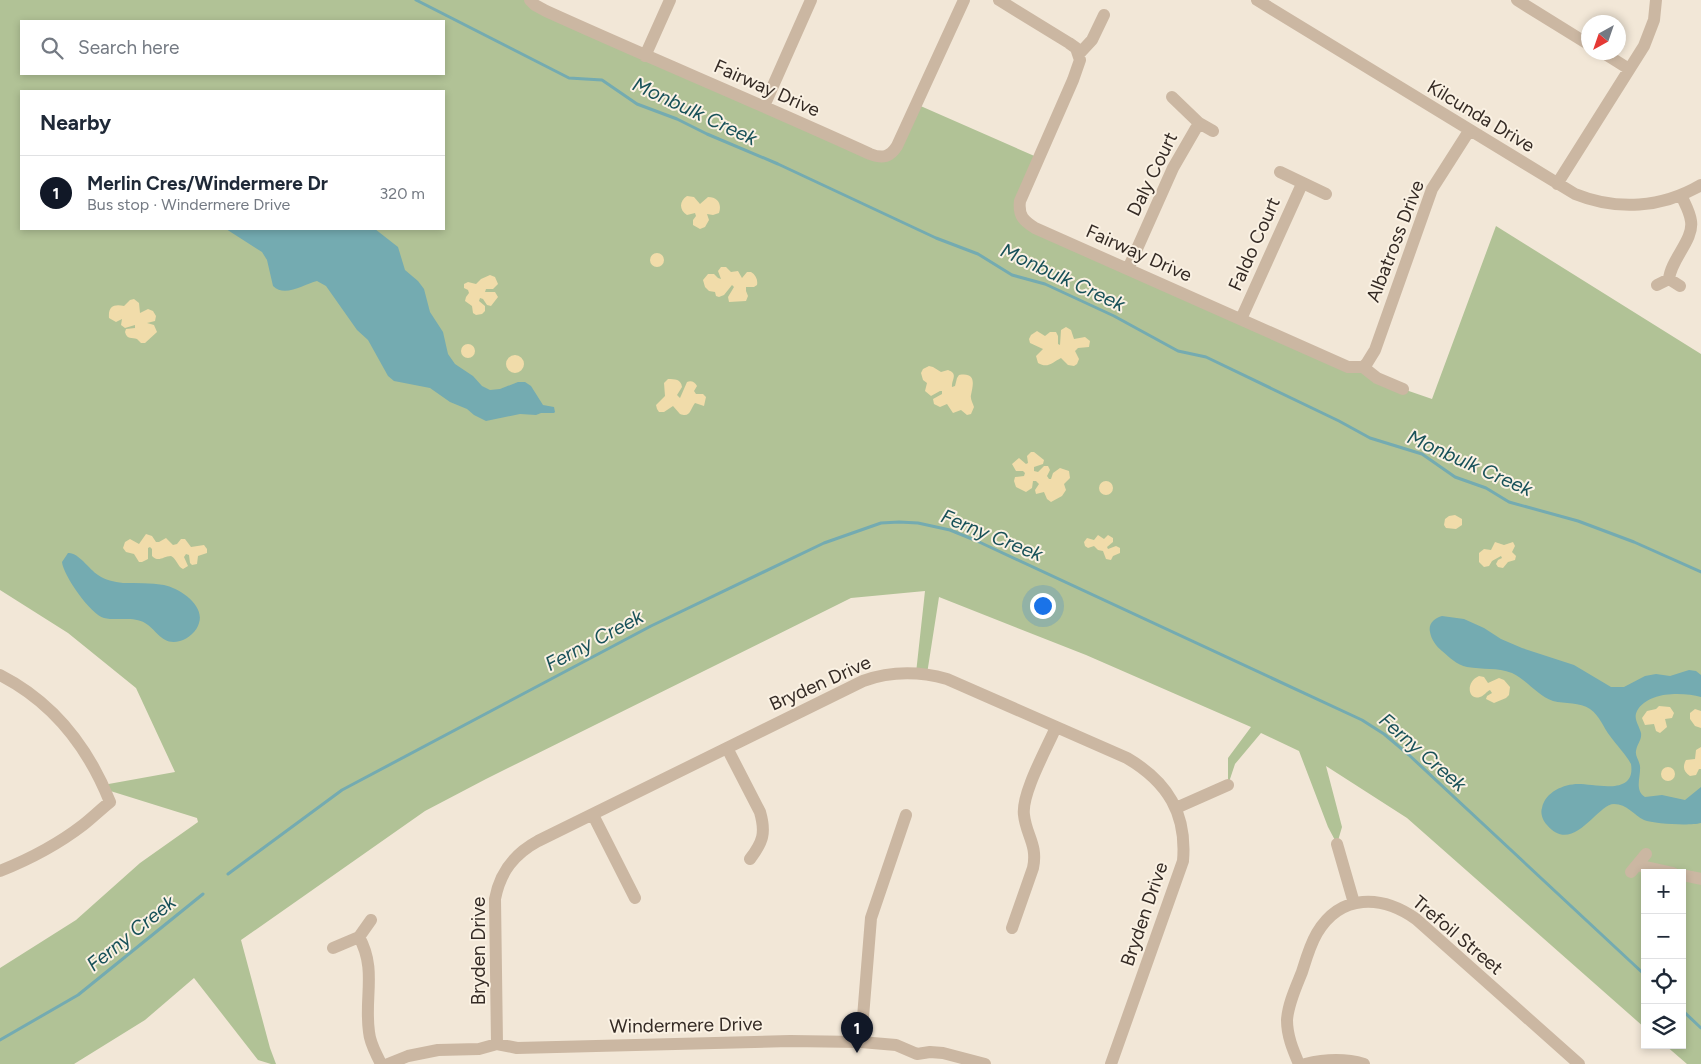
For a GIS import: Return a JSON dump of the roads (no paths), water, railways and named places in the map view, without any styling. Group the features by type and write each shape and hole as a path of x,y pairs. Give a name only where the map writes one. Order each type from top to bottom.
{"street":[{"name":"Fairway Drive","path":"530,0 546,11 645,56 764,106 877,157 888,156 897,146 964,0"},
{"path":"645,56 670,0"},
{"path":"764,106 811,0"},
{"path":"999,0 1069,43 1076,48 1079,54"},
{"name":"Kilcunda Drive","path":"1257,0 1469,131 1584,198 1616,205 1650,204 1681,195 1701,185"},
{"path":"1517,0 1581,40"},
{"path":"1557,184 1644,46 1652,28 1656,0"},
{"name":"Fairway Drive","path":"1104,15 1092,40 1079,54 1079,66 1022,195 1019,211 1024,220 1036,228 1348,367 1364,367 1377,378 1403,389"},
{"path":"1615,60 1629,69"},
{"name":"Daly Court","path":"1172,97 1199,123 1213,131"},
{"name":"Daly Court","path":"1128,269 1173,168 1199,123"},
{"name":"Albatross Drive","path":"1364,367 1375,350 1432,190 1469,131"},
{"name":"Faldo Court","path":"1280,172 1326,194"},
{"name":"Faldo Court","path":"1241,319 1302,184"},
{"path":"1657,285 1674,282 1672,266 1692,227 1689,213 1681,195"},
{"name":"Bryden Drive","path":"496,1044 494,908 500,881 508,865 520,852 538,841 863,681 899,672 921,673 947,679 1137,764 1160,783 1176,808 1183,834 1182,862 1111,1064"},
{"path":"0,675 29,692 43,703 70,731 88,757 110,802 85,824 51,847 26,861 0,870"},
{"path":"1012,928 1035,859 1033,842 1024,815 1024,806 1029,788 1056,727"},
{"path":"727,748 760,812 762,820 762,840 750,859"},
{"path":"1176,808 1228,785"},
{"path":"593,815 635,898"},
{"path":"861,1042 871,918 906,815"},
{"path":"1337,844 1354,903"},
{"path":"1642,869 1634,868 1646,854"},
{"path":"1686,876 1701,879"},
{"name":"Trefoil Street","path":"1299,1064 1288,1034 1287,1018 1291,1002 1318,932 1333,914 1354,903 1370,902 1388,904 1412,916 1565,1060 1579,1064"},
{"path":"333,948 359,937 371,920"},
{"path":"359,937 370,969 369,1032 373,1048 381,1064"},
{"name":"Windermere Drive","path":"388,1064 423,1053 451,1049 479,1050 496,1044 517,1048 790,1041 861,1042 896,1045 916,1059 930,1052 943,1053 985,1064"},
{"path":"1305,1064 1337,1059 1364,1064"}],"water":[{"path":"228,230 376,230 398,247 405,270 424,289 430,312 443,332 448,354 455,364 473,376 482,386 490,390 500,389 518,382 525,382 531,386 543,405 554,407 555,412 536,415 520,414 486,421 467,409 450,402 430,388 394,381 388,376 368,340 357,330 326,286 317,281 295,289 283,291 278,289 273,286 267,260 262,252"},
{"path":"68,553 76,555 101,577 123,583 164,585 177,590 189,598 198,610 200,616 196,629 183,640 174,642 164,639 141,621 104,618 92,610 78,594 67,576 62,562"},
{"path":"1442,616 1464,619 1522,648 1574,665 1611,687 1624,687 1645,676 1656,674 1670,676 1689,670 1696,671 1701,675 1701,697 1685,694 1657,696 1642,704 1636,714 1641,735 1636,753 1640,766 1639,787 1645,797 1662,795 1685,800 1701,787 1701,823 1681,824 1644,820 1623,806 1614,804 1607,806 1575,832 1566,835 1557,833 1543,819 1541,810 1551,793 1561,787 1573,784 1613,786 1621,784 1627,781 1631,774 1631,764 1599,718 1590,709 1582,705 1553,701 1512,673 1501,670 1467,667 1450,658 1436,645 1430,632 1430,626 1433,621"}],"waterway":[{"name":"Monbulk Creek","path":"416,0 569,78 602,80 637,104 677,119 936,238 978,254 1012,275 1045,284 1114,316 1178,351 1206,357 1339,421 1370,438 1422,454 1455,477 1486,488 1509,502 1578,521 1634,542 1701,572"},
{"name":"Ferny Creek","path":"228,874 342,790 651,626 824,543 881,523 918,523 950,530 977,541 1362,720 1384,734 1409,755 1641,971"},
{"name":"Ferny Creek","path":"0,1040 78,995 203,894"},
{"name":"Ferny Creek","path":"1686,1014 1701,1028"}],"place":[{"name":"Merlin Cres/Windermere Dr","path":"857,1053"}]}
